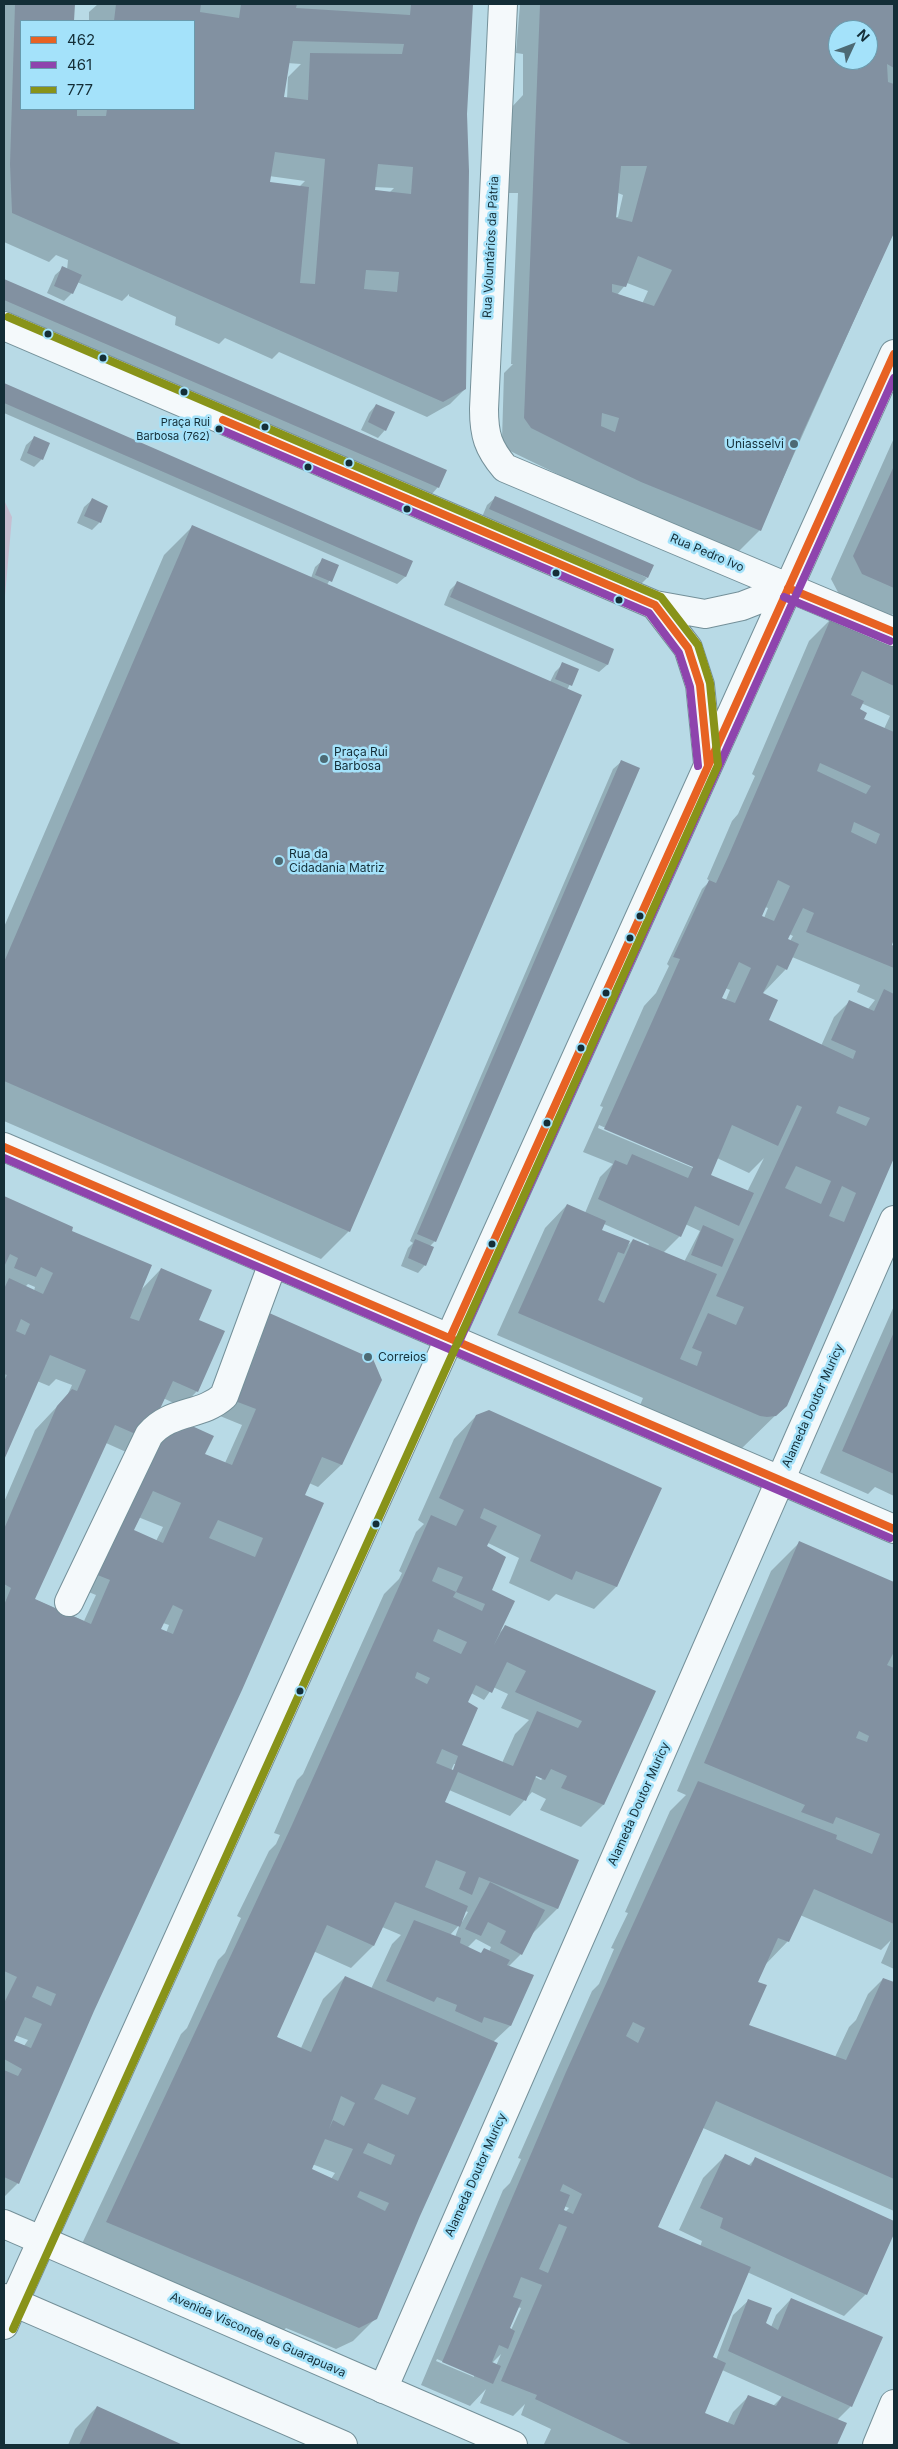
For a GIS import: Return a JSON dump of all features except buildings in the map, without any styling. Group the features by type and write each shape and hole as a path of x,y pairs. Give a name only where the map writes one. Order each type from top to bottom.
{"street":[{"name":"Rua Voluntários da Pátria","path":"503,4 484,432 494,456 505,468 520,475"},
{"path":"4,326 655,604 705,614 742,606 788,588"},
{"path":"343,2445 7,2308 42,2240 894,354"},
{"name":"Rua Pedro Ivo","path":"520,475 894,632"},
{"path":"655,604 688,648 700,685 708,765"},
{"path":"4,1147 894,1529"},
{"name":"Alameda Doutor Muricy","path":"383,2389 894,1220"},
{"path":"68,1602 149,1435 159,1423 216,1404 224,1396 273,1263"},
{"name":"Avenida Visconde de Guarapuava","path":"4,2224 513,2445"},
{"path":"877,2445 894,2404"}],"shaded area":[{"path":"4,500 12,517 5,596 4,596"}],"transit line":[{"name":"777","path":"8,317 661,597 698,645 710,683 718,765 13,2329"},
{"name":"462","path":"450,1338 894,354"},
{"name":"461","path":"459,1342 894,378"},
{"name":"462","path":"223,420 655,605 688,648 700,685 708,765"},
{"name":"461","path":"219,429 649,613 679,653 690,687 698,766"},
{"name":"462","path":"788,588 894,632"},
{"name":"461","path":"784,597 890,641"},
{"name":"462","path":"4,1147 894,1529"},
{"name":"461","path":"4,1158 890,1538"}],"place":[{"name":"Praça Rui Barbosa (762)","path":"219,429"},
{"name":"Uniasselvi","path":"794,444"},
{"name":"Praça Rui Barbosa","path":"324,759"},
{"name":"Rua da Cidadania Matriz","path":"279,861"},
{"name":"Correios","path":"368,1357"}]}
